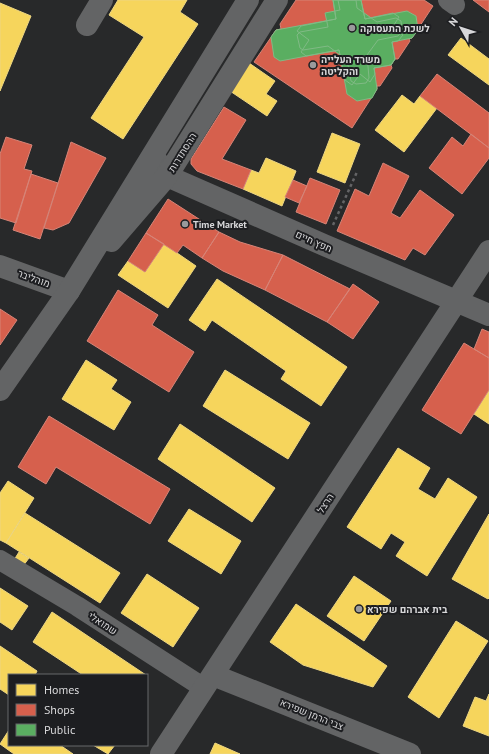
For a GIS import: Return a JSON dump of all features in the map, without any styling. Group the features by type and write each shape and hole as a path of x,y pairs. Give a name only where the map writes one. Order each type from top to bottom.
{"street":[{"path":"87,24 102,0"},
{"name":"ההסתדרות","path":"0,390 69,291 248,0"},
{"name":"ההסתדרות","path":"69,291 167,176 277,0"},
{"path":"155,150 157,164 167,176"},
{"name":"חפץ חיים","path":"167,176 324,246 489,315"},
{"name":"הרצל","path":"162,754 489,251"},
{"name":"מוהליבר","path":"0,266 69,291"},
{"name":"שמואלי","path":"0,560 209,682"},
{"name":"צבי הרמן שפירא","path":"209,682 410,754"}],"path":[{"path":"324,246 357,172"}],"building: Homes":[{"path":"118,0 187,0 180,12 198,24 123,139 91,118 144,37 109,15"},
{"path":"0,3 31,16 0,91"},
{"path":"461,38 489,59 489,85 448,55"},
{"path":"249,63 275,81 266,94 277,101 267,116 230,91"},
{"path":"402,95 414,104 420,96 437,108 404,152 375,130"},
{"path":"332,133 360,144 345,183 317,172"},
{"path":"266,158 296,171 282,206 243,189 251,170 259,173"},
{"path":"164,244 196,266 168,308 118,275 128,261 145,272"},
{"path":"217,279 347,367 321,406 281,379 286,371 212,320 205,331 189,320"},
{"path":"86,360 117,380 111,389 131,402 114,430 62,399"},
{"path":"225,370 310,423 288,459 203,406"},
{"path":"489,390 489,424 474,414"},
{"path":"180,424 275,488 252,522 158,459"},
{"path":"398,448 430,468 418,489 435,499 448,478 477,497 427,576 396,556 405,542 391,533 381,549 347,527"},
{"path":"8,481 34,498 6,543 0,540 0,493"},
{"path":"189,509 241,541 221,574 168,541"},
{"path":"25,513 120,573 100,603 6,543"},
{"path":"489,514 489,598 488,599 452,579"},
{"path":"19,552 29,558 23,566 14,560"},
{"path":"147,574 199,608 173,647 121,613"},
{"name":"בית אברהם שפירא","path":"354,576 391,601 364,641 327,616"},
{"path":"0,588 28,606 12,630 0,622"},
{"path":"296,604 387,666 373,687 303,665 270,642"},
{"path":"52,612 145,674 81,674 33,642"},
{"path":"456,621 488,641 439,718 408,697"},
{"path":"0,646 37,671 36,674 8,674 8,694 0,689"},
{"path":"489,694 489,736 463,726 475,697 486,701"},
{"path":"8,732 8,746 61,746 73,754 14,754 0,744"},
{"path":"215,743 240,754 210,754"},
{"path":"95,746 114,746 108,754"}],"building: Shops":[{"path":"296,0 424,0 433,6 412,38 409,39 410,41 398,59 395,59 391,65 392,68 380,86 377,86 377,89 352,128 254,62 276,30 281,29 280,24"},
{"path":"473,0 489,0 489,12"},
{"path":"437,74 489,113 489,148 420,96"},
{"path":"224,107 246,120 222,159 251,170 243,189 197,171 191,164 191,159"},
{"path":"471,134 489,148 489,158 462,194 429,168 452,137 463,146"},
{"path":"6,137 32,145 24,169 32,171 16,223 0,218 0,154"},
{"path":"71,142 106,158 69,223 53,230 44,228"},
{"path":"383,163 409,176 391,213 400,218 420,190 454,215 425,255 413,248 405,260 337,231 355,189 369,196"},
{"path":"31,174 58,183 40,239 13,230"},
{"path":"310,178 340,190 326,224 296,212"},
{"path":"293,180 307,186 299,203 285,197"},
{"path":"168,199 219,232 202,258 183,245 177,253 146,233"},
{"path":"219,232 240,242 283,255 265,290 223,271 202,258"},
{"path":"146,233 164,244 145,272 128,261"},
{"path":"283,255 350,289 327,322 265,290"},
{"path":"353,284 379,302 353,339 327,322"},
{"path":"118,290 158,315 152,325 194,352 169,392 87,341"},
{"path":"0,309 17,320 0,345"},
{"path":"482,329 489,332 489,358 474,349"},
{"path":"464,343 489,358 489,390 461,434 422,410"},
{"path":"49,416 170,489 150,524 56,467 46,484 18,467"}],"building: Public":[{"path":"333,0 361,0 365,19 407,11 416,16 418,30 412,38 392,42 395,59 391,65 374,68 377,89 372,98 357,101 347,94 339,50 280,61 274,57 271,37 276,30 336,19"},
{"path":"333,0 361,0 365,19 393,13 399,17 392,28 403,35 398,41 392,42 395,59 391,65 374,68 375,74 370,82 360,74 352,85 345,80 339,50 306,56 301,52 309,40 297,31 301,26 336,19"},
{"path":"338,0 356,0 357,8 377,22 396,18 401,21 402,31 398,36 378,40 367,55 369,78 366,83 356,84 351,81 347,60 328,46 303,50 300,48 297,35 300,32 328,27 325,13 340,10"}],"place":[{"name":"לשכת התעסוקה","path":"352,28"},
{"name":"משרד העלייה והקליטה","path":"313,65"},
{"name":"Time Market","path":"185,224"},
{"name":"בית אברהם שפירא","path":"359,609"}]}
